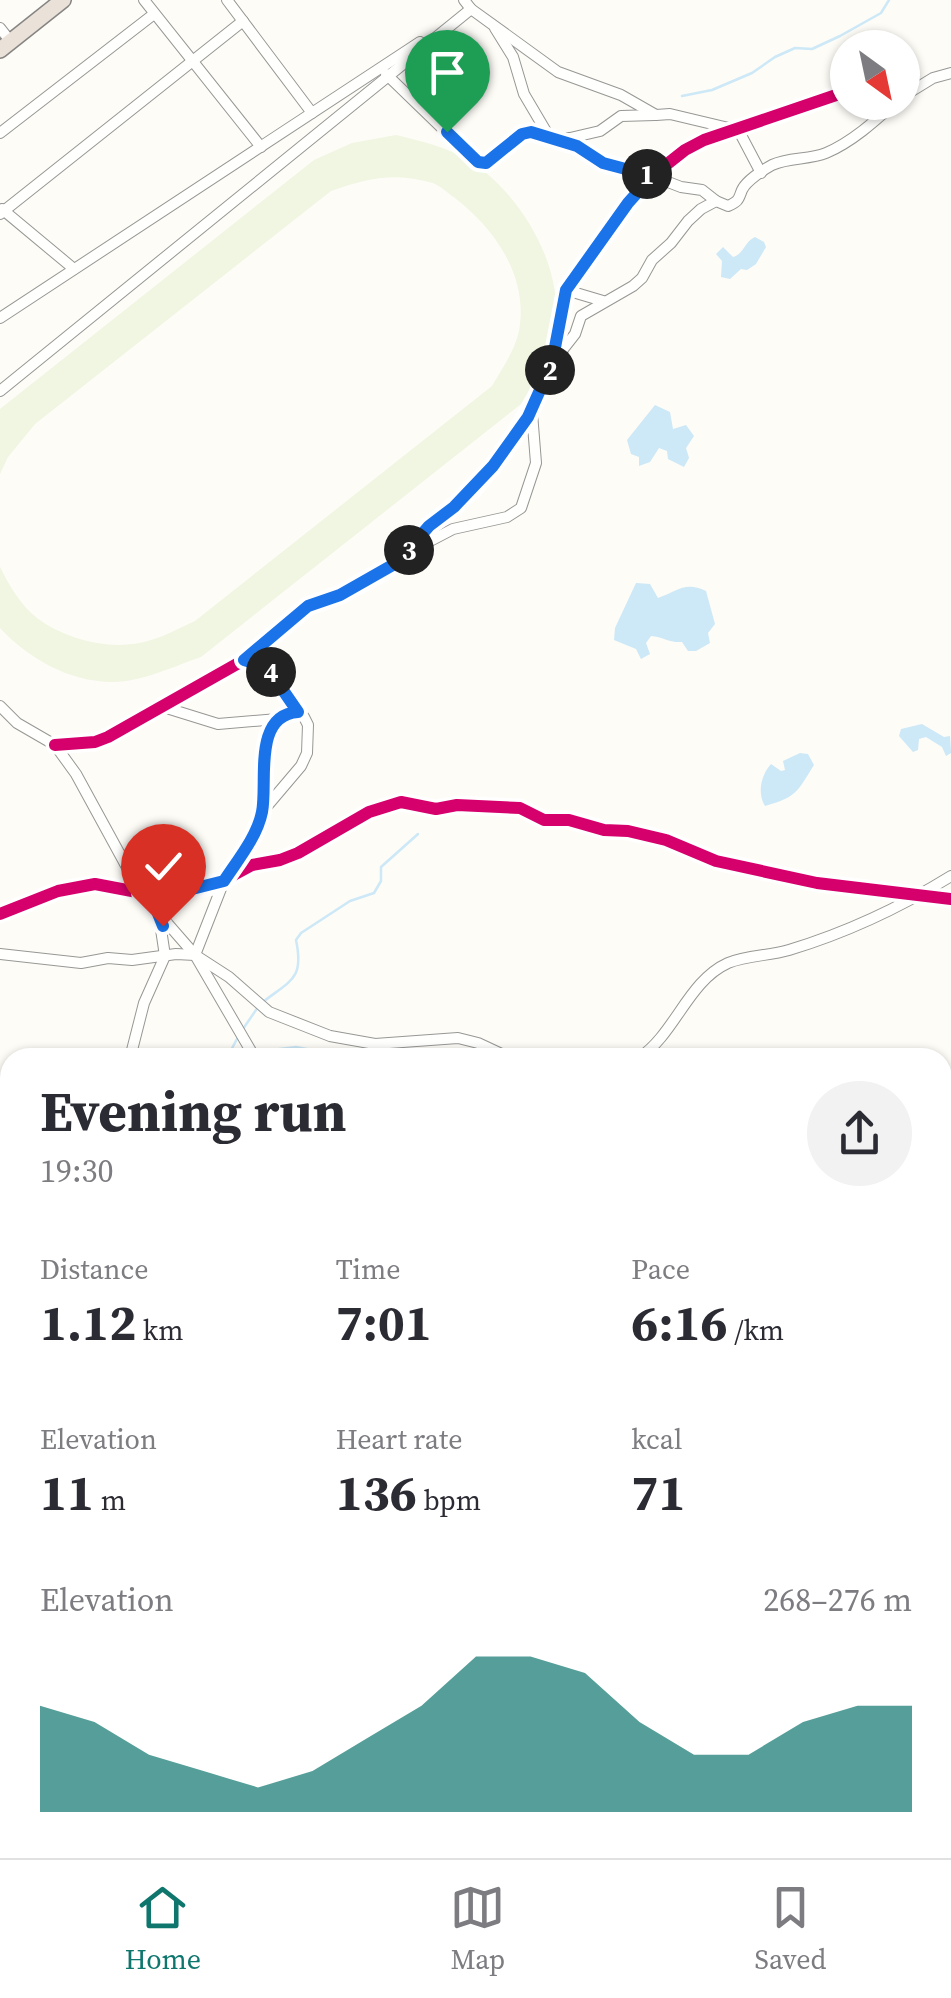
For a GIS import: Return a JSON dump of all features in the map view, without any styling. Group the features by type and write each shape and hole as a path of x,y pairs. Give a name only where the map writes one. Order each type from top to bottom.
{"highway":[{"path":"5,46 63,0"}],"street":[{"path":"144,0 260,147"},
{"path":"228,0 312,113"},
{"path":"0,391 467,4 484,0"},
{"path":"467,4 558,72 621,95 656,115"},
{"path":"0,132 154,14"},
{"path":"74,269 1,211 243,21"},
{"path":"490,21 513,58 517,78 541,126 554,138 583,136 621,116 684,117 733,129 741,135 761,173"},
{"path":"0,28 5,46"},
{"path":"0,318 312,113 383,72"},
{"path":"383,72 478,162 486,163 522,134 531,132 585,150 603,163 702,190 728,206 761,173 784,161 824,154 876,120"},
{"path":"922,84 951,73"},
{"path":"406,554 429,526 483,478 532,409 552,363 566,290 652,176 685,150 733,129 752,126 830,97"},
{"path":"552,363 575,334 580,316 642,278 652,260 688,221 716,201"},
{"path":"566,290 604,302"},
{"path":"76,774 74,764 80,750 244,660 308,606 371,579 406,554 453,529 507,517 521,508 536,463 532,409"},
{"path":"195,955 224,881 246,848 262,812 308,753 308,725 267,667 244,660"},
{"path":"0,706 18,723 55,744 76,774 141,893 195,955 249,1048"},
{"path":"160,706 218,724 278,719 298,712"},
{"path":"262,812 264,761 278,719"},
{"path":"55,744 94,742"},
{"path":"0,914 81,886 108,884 168,895 224,881 252,865 298,853 369,812 401,802 436,809 457,805 520,808 544,820 570,820 604,830 628,831 666,840 716,860 816,883 951,899"},
{"path":"653,1048 700,986 725,964 764,957 824,938 921,895 951,876"},
{"path":"133,1048 144,1003 165,956 163,926 157,911"},
{"path":"0,954 81,963 108,958 195,955 229,977 268,1012 330,1036 374,1044 458,1038 490,1048"}],"green space":[{"path":"396,135 443,148 470,161 506,192 535,233 553,279 555,326 546,357 521,404 201,657 145,677 110,682 64,672 23,649 0,628 0,567 26,608 63,633 92,642 122,645 157,638 195,621 492,386 519,331 519,292 506,256 470,210 436,184 403,177 367,180 331,191 35,424 8,457 0,474 0,409 314,160 352,143"}],"water":[{"path":"755,237 766,247 756,264 741,269 730,279 721,277 722,261 716,254 723,247 733,257"},
{"path":"655,405 670,412 673,429 686,425 694,436 686,448 689,458 684,467 668,459 667,451 659,448 650,462 639,466 639,457 631,454 627,440"},
{"path":"636,583 650,584 658,598 687,587 706,591 715,624 708,633 710,643 688,651 682,642 651,636 646,643 650,654 641,659 636,649 614,640 615,628"},
{"path":"922,724 944,737 950,736 951,753 946,756 942,747 926,737 919,739 918,750 913,752 899,736 901,729"},
{"path":"800,753 808,754 814,765 804,782 784,800 765,806 761,790 768,768 771,764 785,770 783,761"}],"waterway":[{"path":"682,96 712,90 795,48 812,49 881,13 889,0"},
{"path":"264,1001 294,977 298,963 296,940 301,933 350,901 374,893 381,881 381,867 418,834"},
{"path":"243,1029 258,1007"},
{"path":"232,1048 239,1035"},
{"path":"288,1048 301,1048"}],"cycle path":[{"path":"55,745 95,742 108,737 244,660 308,606 340,595 384,572 429,526 473,490 505,451 552,363 566,290 652,176 704,140 830,97"},
{"path":"0,914 58,891 95,884 153,895 213,886 252,865 298,853 369,812 401,802 436,809 457,805 520,808 544,820 569,820 604,830 628,831 666,840 716,861 817,883 951,899"}],"route":[{"path":"163,926 157,911 141,893 168,895 224,881 246,848 262,812 264,761 274,724 283,716 298,712 267,667 244,660 308,606 340,595 398,562 429,526 454,507 493,466 528,417 543,386 552,363 566,290 652,176 603,163 577,146 531,132 522,134 486,163 478,162 447,132"}]}
